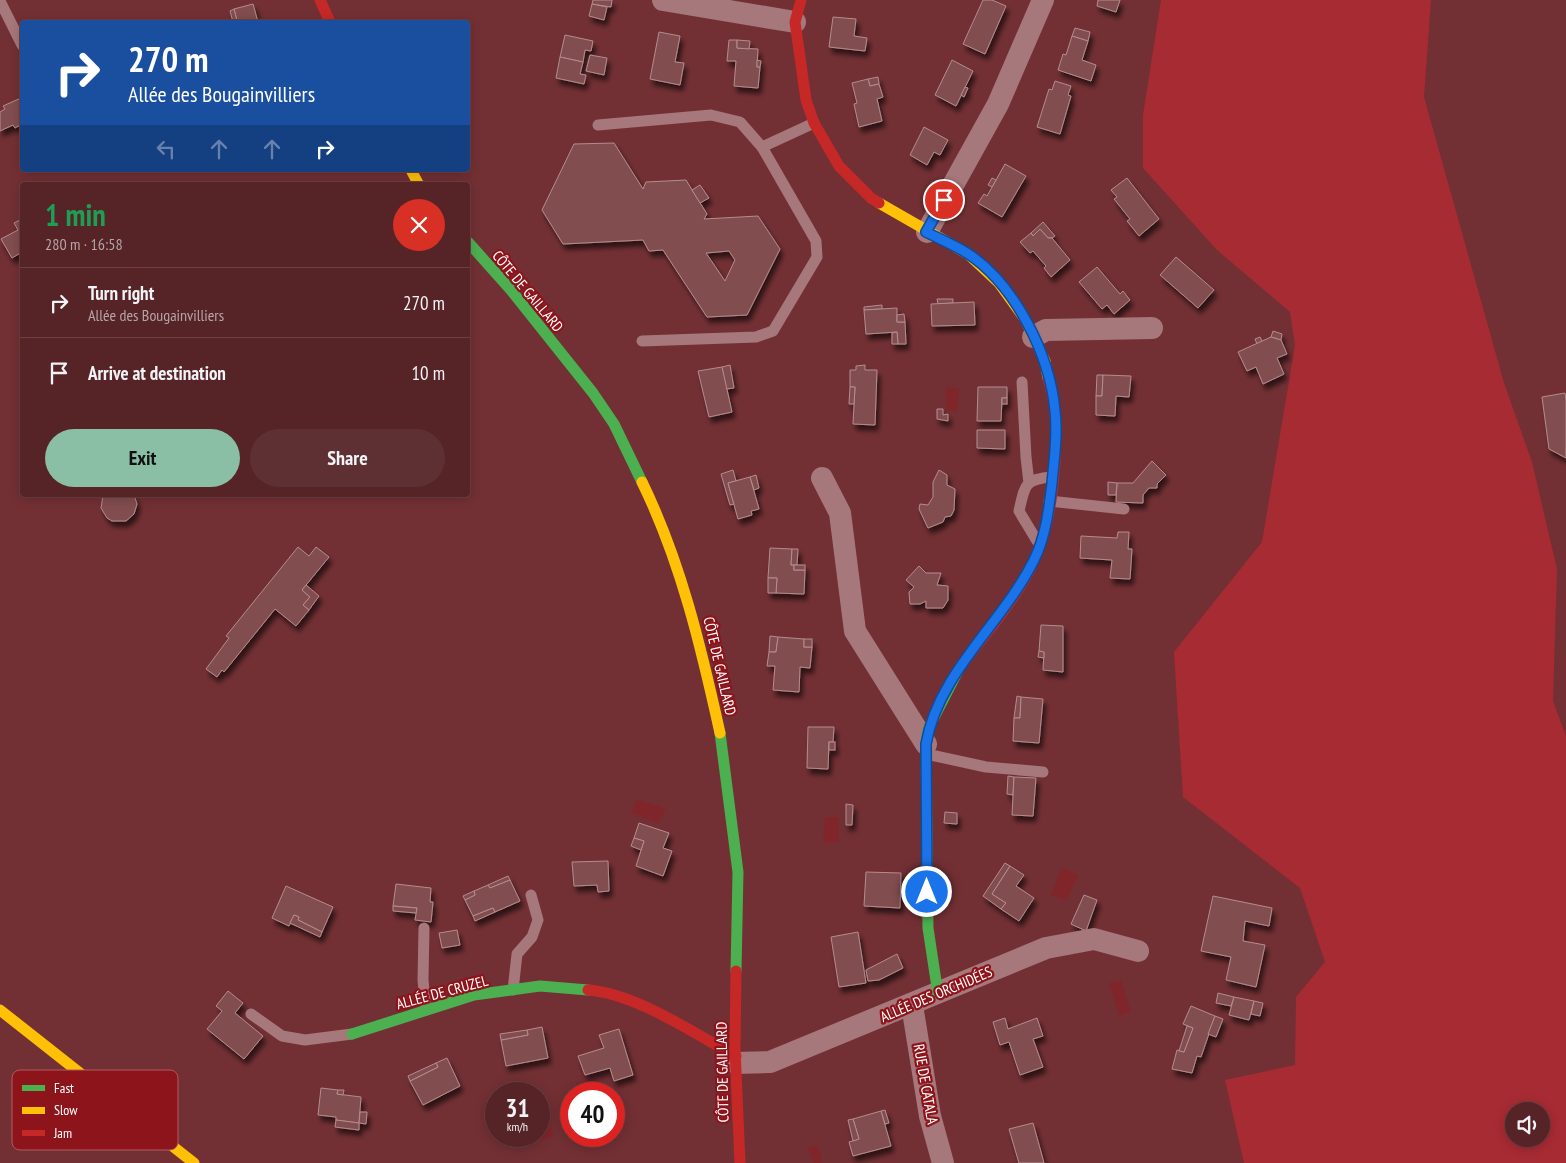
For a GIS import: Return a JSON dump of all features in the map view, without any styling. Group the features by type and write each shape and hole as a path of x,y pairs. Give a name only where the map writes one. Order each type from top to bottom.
{"street":[{"path":"320,0 329,20"},
{"path":"663,0 795,22"},
{"path":"801,0 795,22 806,100 814,123 839,166 871,198 926,232 968,254 999,283 1025,319 1045,361 1055,411 1052,477 1047,521 1035,559 998,619 958,668 928,729 926,749 928,928 938,994"},
{"path":"926,232 998,104 1043,0"},
{"name":"CÔTE DE GAILLARD","path":"470,244 510,289 593,393 614,424 663,525 697,631 722,740 732,809 738,872 736,1060 740,1163"},
{"path":"1033,337 1046,330 1152,328"},
{"path":"822,478 840,513 855,631 926,749"},
{"name":"ALLÉE DES ORCHIDÉES","path":"736,1060 770,1062 912,1005 1046,948 1094,939 1138,951"},
{"name":"ALLÉE DE CRUZEL","path":"352,1034 474,995 540,986 601,991 644,1007 736,1060"},
{"name":"RUE DE CATALA","path":"912,1005 930,1116 943,1163"},
{"path":"0,1010 76,1070"},
{"path":"178,1150 194,1163"}],"lane":[{"path":"0,1 20,41"},
{"path":"598,125 711,115 740,122 762,147 816,241 817,257 773,331 756,337 642,342"},
{"path":"762,147 814,123"},
{"path":"1022,382 1029,483"},
{"path":"1039,545 1019,511 1024,487 1034,478 1052,477"},
{"path":"1049,502 1124,509"},
{"path":"926,749 986,767 1043,772"},
{"path":"513,990 517,954 532,937 538,920 531,895"},
{"path":"424,928 423,980 426,1010"},
{"path":"251,1014 282,1036 305,1040 352,1034"}],"shaded area":[{"path":"1161,0 1431,0 1424,97 1504,383 1532,462 1557,569 1553,701 1566,736 1566,1163 1244,1163 1225,1080 1295,1065 1296,997 1325,962 1300,888 1183,797 1174,652 1262,542 1295,345 1290,312 1217,250 1143,168 1143,115"},
{"path":"946,387 959,389 957,412 946,410"},
{"path":"637,799 666,809 658,823 631,813"},
{"path":"825,817 838,817 839,842 823,843"},
{"path":"1062,868 1079,875 1066,901 1051,895"},
{"path":"1121,980 1131,1012 1119,1016 1109,983"},
{"path":"595,1078 596,1082 580,1082"},
{"path":"550,1122 553,1137 550,1138"},
{"path":"818,1145 822,1163 813,1163 808,1147"}],"building":[{"path":"593,0 612,0 611,7 592,4"},
{"path":"983,0 992,0 1006,6 985,54 963,44"},
{"path":"1098,0 1120,0 1116,12 1097,6"},
{"path":"253,4 257,20 237,20 234,9"},
{"path":"592,4 607,7 604,20 589,16"},
{"path":"234,9 237,20 232,20 230,11"},
{"path":"833,17 856,19 854,36 867,38 865,51 829,47"},
{"path":"1075,28 1090,32 1088,41 1072,36"},
{"path":"659,32 680,36 675,62 684,63 680,85 650,79"},
{"path":"565,35 593,41 591,51 585,50 583,62 560,57"},
{"path":"1072,36 1088,41 1082,60 1096,65 1091,81 1058,70 1063,54 1066,55"},
{"path":"729,40 737,40 737,48 758,49 757,67 760,67 758,88 734,86 736,61 727,61"},
{"path":"737,40 750,41 749,49 737,48"},
{"path":"590,55 607,58 604,75 586,71"},
{"path":"560,57 583,62 580,74 586,75 584,84 556,78"},
{"path":"757,60 761,61 760,67 757,67"},
{"path":"952,60 973,71 956,106 935,95"},
{"path":"878,77 879,84 870,86 868,79"},
{"path":"868,79 870,86 879,84 883,97 877,99 882,121 859,127 854,104 857,103 852,83"},
{"path":"1055,81 1071,86 1068,95 1071,96 1060,134 1037,127 1049,89 1052,90"},
{"path":"965,87 968,88 964,97 961,95"},
{"path":"20,98 20,125 15,128 13,125 0,131 0,112 5,109 3,106"},
{"path":"924,127 948,140 940,155 934,152 927,165 910,155"},
{"path":"614,143 643,189 646,182 686,180 707,214 704,219 758,216 780,249 747,315 707,317 663,250 649,251 643,240 563,244 542,210 574,144","holes":["729,251 735,260 725,281 706,253"]},
{"path":"1005,164 1026,176 1002,217 978,203 984,194 987,196"},
{"path":"992,178 996,180 992,187 988,185"},
{"path":"1127,178 1159,219 1139,236 1127,221 1130,219 1114,199 1117,197 1111,190"},
{"path":"700,185 709,198 700,203 692,190"},
{"path":"20,220 20,253 12,258 1,239 18,230 14,223"},
{"path":"1043,222 1055,236 1048,238 1040,229 1033,236 1031,233"},
{"path":"1040,229 1048,238 1052,238 1070,260 1051,277 1044,268 1046,266 1033,251 1030,253 1020,242 1031,233 1033,236"},
{"path":"1176,257 1214,290 1198,308 1160,275"},
{"path":"1097,267 1120,294 1123,291 1130,300 1114,314 1107,305 1102,309 1079,282"},
{"path":"937,299 953,299 953,303 938,304"},
{"path":"974,302 975,325 932,326 931,304"},
{"path":"882,305 882,309 864,310 864,307"},
{"path":"897,308 897,322 905,322 906,344 898,344 897,332 866,334 864,310"},
{"path":"904,314 905,322 897,322 897,315"},
{"path":"1273,331 1282,334 1281,340 1271,337"},
{"path":"897,332 898,344 892,344 892,333"},
{"path":"1260,337 1262,341 1257,344 1255,339"},
{"path":"1271,337 1281,340 1287,354 1277,358 1284,374 1263,384 1256,367 1247,371 1238,352"},
{"path":"730,365 734,388 726,389 722,367"},
{"path":"865,365 865,370 877,370 875,425 853,424 855,387 850,387 850,370 856,370 856,366"},
{"path":"722,367 732,412 709,417 698,371"},
{"path":"1097,375 1103,375 1102,396 1096,396"},
{"path":"1103,375 1131,376 1129,397 1116,396 1115,416 1096,415 1096,396 1102,396"},
{"path":"850,387 855,387 854,404 849,404"},
{"path":"978,387 1007,387 1007,398 1002,398 1001,421 977,421"},
{"path":"1565,393 1566,458 1549,449 1542,397"},
{"path":"1002,398 1007,398 1007,404 1002,404"},
{"path":"937,409 943,409 943,415 948,414 948,421 937,419"},
{"path":"977,430 1005,430 1005,449 977,448"},
{"path":"1152,461 1166,475 1157,484 1157,488 1149,488 1143,495 1143,503 1116,502 1117,483 1133,483"},
{"path":"733,470 736,481 728,483 734,504 730,505 721,474"},
{"path":"939,470 947,475 947,485 955,489 954,510 951,516 945,517 943,522 928,528 919,509 920,504 928,505 933,497 933,482"},
{"path":"756,475 759,488 754,490 750,477"},
{"path":"750,477 759,509 751,511 752,515 738,519 728,483"},
{"path":"1108,482 1117,483 1116,495 1108,495"},
{"path":"103,497 135,497 137,504 134,514 126,521 112,521 107,518 101,508"},
{"path":"1118,532 1129,532 1128,549 1132,549 1130,579 1110,578 1112,560 1080,558 1081,536 1117,538"},
{"path":"298,547 309,556 316,547 329,557 302,590 310,597 303,605 309,610 296,626 275,609 224,672 222,670 217,677 206,669 229,638 226,636"},
{"path":"770,548 792,549 791,565 794,565 794,570 805,570 804,594 776,593 777,578 768,578"},
{"path":"792,549 798,549 797,565 791,565"},
{"path":"794,565 805,565 805,570 794,570"},
{"path":"919,566 926,573 941,573 937,585 948,586 948,600 943,608 926,608 926,601 920,604 910,604 909,592 914,587 906,580"},
{"path":"768,578 777,578 776,593 768,593"},
{"path":"306,585 319,596 309,610 303,605 310,597 302,590"},
{"path":"1041,625 1063,626 1063,672 1043,670 1044,652 1039,651"},
{"path":"770,636 778,637 776,652 769,652"},
{"path":"778,637 804,639 804,647 812,647 810,668 800,667 799,692 773,690 775,666 767,666 769,652 776,652"},
{"path":"804,639 812,639 812,647 804,647"},
{"path":"1039,651 1044,652 1044,658 1038,657"},
{"path":"1017,696 1021,697 1020,718 1014,718"},
{"path":"1021,697 1043,699 1039,743 1013,741 1014,718 1020,718"},
{"path":"808,727 834,727 833,742 829,742 828,769 807,768"},
{"path":"829,742 835,742 835,750 829,750"},
{"path":"1008,776 1014,777 1013,795 1007,794"},
{"path":"1014,777 1036,778 1033,816 1012,815"},
{"path":"846,804 853,805 852,825 846,825"},
{"path":"945,812 957,813 957,824 944,823"},
{"path":"639,823 669,833 663,848 672,851 663,876 636,866 644,841 634,838"},
{"path":"634,838 644,841 641,850 631,846"},
{"path":"608,861 609,891 598,892 597,885 574,886 572,862"},
{"path":"1005,863 1010,866 992,894 1006,903 1001,909 983,896"},
{"path":"1010,866 1024,875 1016,886 1034,898 1019,921 1001,909 1006,903 992,894"},
{"path":"866,872 901,873 900,908 864,906"},
{"path":"508,876 510,880 490,888 488,885"},
{"path":"510,880 520,901 495,912 493,908 473,916 465,900 475,895 474,891 488,885 490,888"},
{"path":"396,884 431,888 430,902 433,902 431,922 415,920 417,908 393,906"},
{"path":"286,886 333,907 322,932 298,920 299,917 294,915 289,926 272,918"},
{"path":"474,891 475,895 465,900 463,896"},
{"path":"1084,895 1097,900 1086,931 1071,924"},
{"path":"1213,896 1272,908 1269,926 1245,921 1243,941 1265,945 1256,987 1226,980 1231,957 1201,951"},
{"path":"393,906 417,908 416,913 393,911"},
{"path":"493,908 495,912 475,921 473,916"},
{"path":"294,915 299,917 298,920 322,932 320,937 290,923"},
{"path":"457,930 460,945 442,948 439,933"},
{"path":"858,932 866,983 839,987 831,937"},
{"path":"897,954 903,968 879,980 868,981 866,970"},
{"path":"228,991 243,1003 235,1013 263,1036 244,1059 207,1029 222,1011 216,1006"},
{"path":"1218,993 1234,997 1231,1006 1216,1003"},
{"path":"1234,997 1254,1001 1249,1020 1229,1015"},
{"path":"1254,1001 1263,1003 1260,1016 1251,1014"},
{"path":"1191,1006 1215,1016 1201,1057 1197,1056 1192,1073 1172,1069 1177,1050 1184,1052 1193,1028 1183,1024"},
{"path":"1215,1016 1223,1019 1216,1037 1208,1034"},
{"path":"1005,1018 1008,1029 1037,1018 1043,1036 1033,1039 1043,1067 1020,1075 1009,1042 1000,1045 993,1022"},
{"path":"1187,1026 1193,1028 1184,1052 1179,1051"},
{"path":"542,1027 548,1058 506,1066 501,1040 528,1035 527,1030"},
{"path":"619,1029 633,1075 614,1081 610,1068 585,1075 578,1056 604,1048 599,1035"},
{"path":"527,1030 528,1035 501,1040 500,1034"},
{"path":"447,1058 460,1086 423,1105 410,1081 438,1067 436,1063"},
{"path":"436,1063 438,1067 410,1081 408,1076"},
{"path":"321,1088 338,1090 337,1094 361,1097 359,1123 318,1115"},
{"path":"338,1090 344,1090 343,1095 337,1094"},
{"path":"885,1110 889,1123 885,1124 881,1111"},
{"path":"881,1111 891,1146 853,1156 849,1142 859,1139 853,1119"},
{"path":"360,1112 367,1112 366,1124 359,1123"},
{"path":"853,1119 859,1139 853,1141 848,1120"},
{"path":"336,1120 359,1123 359,1130 335,1127"},
{"path":"1033,1123 1044,1163 1019,1163 1009,1129"}],"traffic: fast":[{"path":"470,244 510,289 593,393 614,424 642,482"},
{"path":"938,994 928,928 926,744 928,729 961,665"},
{"path":"720,733 738,872 736,971"},
{"path":"352,1034 474,995 540,986 588,990"}],"traffic: slow":[{"path":"412,172 417,182"},
{"path":"879,203 968,254 999,283 1025,319 1045,361 1048,378"},
{"path":"642,482 656,512 679,574 697,637 720,733"},
{"path":"0,1010 76,1070"},
{"path":"178,1150 194,1163"}],"traffic: jam":[{"path":"320,0 329,20"},
{"path":"801,0 795,22 806,100 814,123 839,166 871,198 879,203"},
{"path":"961,665 1011,600 1028,573 1041,543 1053,487 1056,447 1055,412 1048,378"},
{"path":"736,971 735,1049 740,1163"},
{"path":"588,990 607,993 645,1007 736,1056"}],"route":[{"path":"927,892 926,744 928,729 958,668 998,619 1035,559 1047,521 1054,462 1055,411 1045,361 1025,319 999,283 968,254 926,232 944,200"}]}
